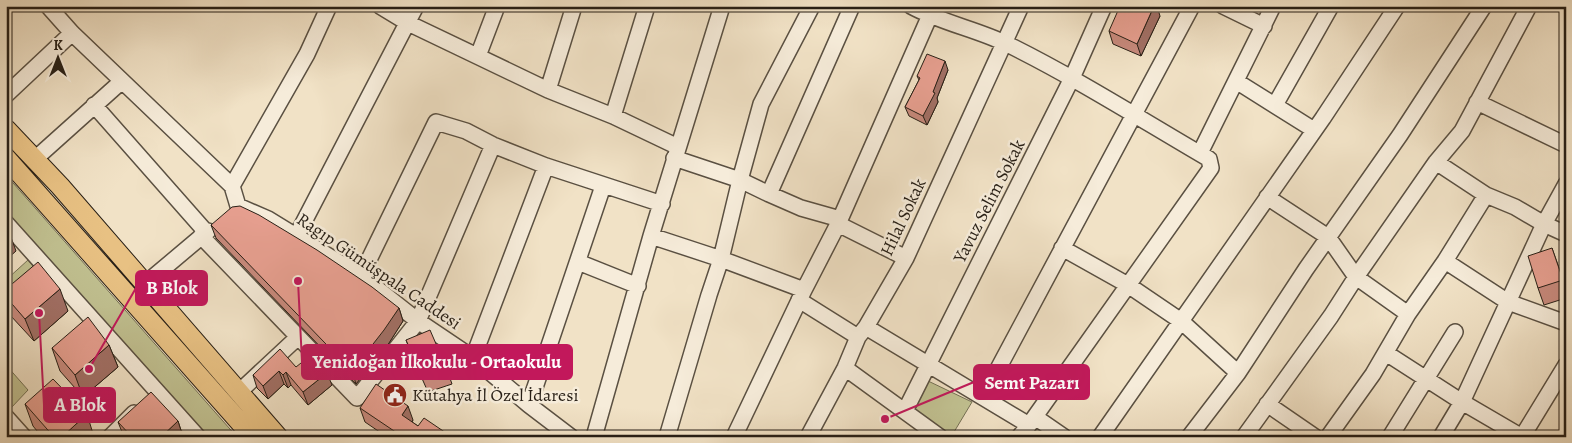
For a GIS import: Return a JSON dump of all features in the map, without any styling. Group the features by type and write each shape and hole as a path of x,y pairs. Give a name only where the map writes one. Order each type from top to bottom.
{"main road":[{"path":"6,130 60,186 278,437"},
{"path":"6,158 253,437"}],"street":[{"path":"48,6 72,33 232,186 238,206 145,284"},
{"path":"232,186 307,54 329,6"},
{"path":"380,6 408,23 548,90 613,116 676,153 801,208 839,222 906,258"},
{"path":"296,237 416,6"},
{"path":"478,56 497,6"},
{"path":"548,90 574,6"},
{"path":"613,116 647,6"},
{"path":"594,437 651,236 722,6"},
{"path":"667,437 721,259 761,104 812,6"},
{"path":"769,194 852,6"},
{"path":"911,6 932,11 1004,43 1072,78 1209,158 1211,168 1032,421 1018,437"},
{"name":"Hilal Sokak","path":"808,437 862,332 906,258 1021,6"},
{"name":"Yavuz Selim Sokak","path":"905,411 1072,78 1104,6"},
{"path":"983,397 1192,6"},
{"path":"1223,6 1264,26"},
{"path":"1200,154 1274,6"},
{"path":"1275,105 1331,6"},
{"path":"1100,437 1314,130 1397,6"},
{"path":"1244,437 1331,316 1436,162 1462,131 1529,6"},
{"path":"1189,437 1238,373 1328,237 1400,135 1480,7"},
{"path":"734,437 839,222 932,11"},
{"path":"6,95 72,33"},
{"path":"35,160 122,80"},
{"path":"1236,81 1314,130"},
{"path":"1478,102 1566,145"},
{"path":"94,105 204,234 298,337 357,398 418,321 493,145"},
{"path":"360,276 436,122 466,131 493,145 546,166 662,204"},
{"path":"1436,162 1486,195 1515,207 1566,234"},
{"path":"473,358 546,166"},
{"path":"1442,437 1462,402 1544,224 1566,184"},
{"path":"529,405 603,186"},
{"path":"1328,437 1386,353 1408,314 1445,261 1486,195"},
{"path":"1267,197 1328,237 1356,277 1408,314"},
{"name":"Ragıp Gümüşpala Caddesi","path":"238,206 268,219 360,276 418,321 473,358 571,437"},
{"path":"6,223 198,437"},
{"path":"651,236 721,259 802,295 862,332 928,364 983,397 1064,437"},
{"path":"1062,248 1128,285 1181,321 1238,373"},
{"path":"1445,261 1508,302 1566,323"},
{"path":"578,262 638,286"},
{"path":"1390,437 1455,332"},
{"path":"239,392 298,337"},
{"path":"1386,353 1462,402 1522,437 1560,387 1566,364"},
{"path":"845,368 940,437"},
{"path":"110,437 157,391"},
{"path":"1268,404 1315,437"},
{"path":"6,417 24,437"}],"green space":[{"path":"6,175 237,437 200,437 6,223"},
{"path":"28,260 36,270 6,299 6,280"},
{"path":"6,365 28,390 11,408 6,403"},
{"path":"926,380 972,402 951,437 912,411"}],"building":[{"path":"1120,6 1154,6 1137,44 1109,31"},
{"path":"927,54 945,61 933,92 935,93 923,116 905,107 920,78 917,76"},
{"path":"240,206 259,215 317,250 372,287 399,308 352,371 211,225 232,207"},
{"path":"1552,248 1563,280 1538,288 1528,256"},
{"path":"38,262 60,289 25,319 6,297 6,289"},
{"path":"88,317 109,345 75,375 52,348"},
{"path":"430,330 446,367 422,375 406,340"},
{"path":"280,349 296,367 311,355 327,373 303,392 286,372 283,375 279,371 263,386 253,375"},
{"path":"53,379 87,414 62,437 54,437 25,404"},
{"path":"376,384 408,406 402,415 418,426 424,418 452,437 403,437 360,408"},
{"path":"151,392 178,421 161,437 132,437 118,422"}],"place":[{"name":"Yenidoğan İlkokulu - Ortaokulu","path":"298,281"},
{"name":"A Blok","path":"39,313"},
{"name":"B Blok","path":"89,369"},
{"name":"Kütahya İl Özel İdaresi","path":"395,395"},
{"name":"Semt Pazarı","path":"885,419"}]}
